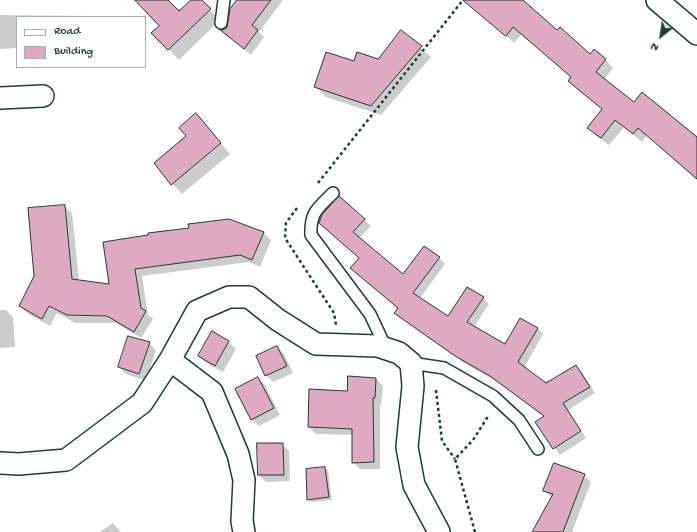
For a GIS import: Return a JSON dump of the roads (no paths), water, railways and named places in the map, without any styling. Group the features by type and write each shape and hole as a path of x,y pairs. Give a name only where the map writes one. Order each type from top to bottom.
{"street":[{"path":"657,0 697,34"},
{"path":"0,98 43,96"},
{"path":"0,463 19,464 66,460 142,403 170,360 197,311 229,297 249,297 278,320 316,344 378,346 399,353 411,363 413,386 407,447 414,485 439,532"},
{"path":"170,360 212,392 238,454 244,480 242,521 244,532"}],"lane":[{"path":"221,23 224,0"},
{"path":"333,193 316,210 311,222 311,235 370,314 386,348"},
{"path":"411,363 444,368 493,396 519,420 538,449"}]}
